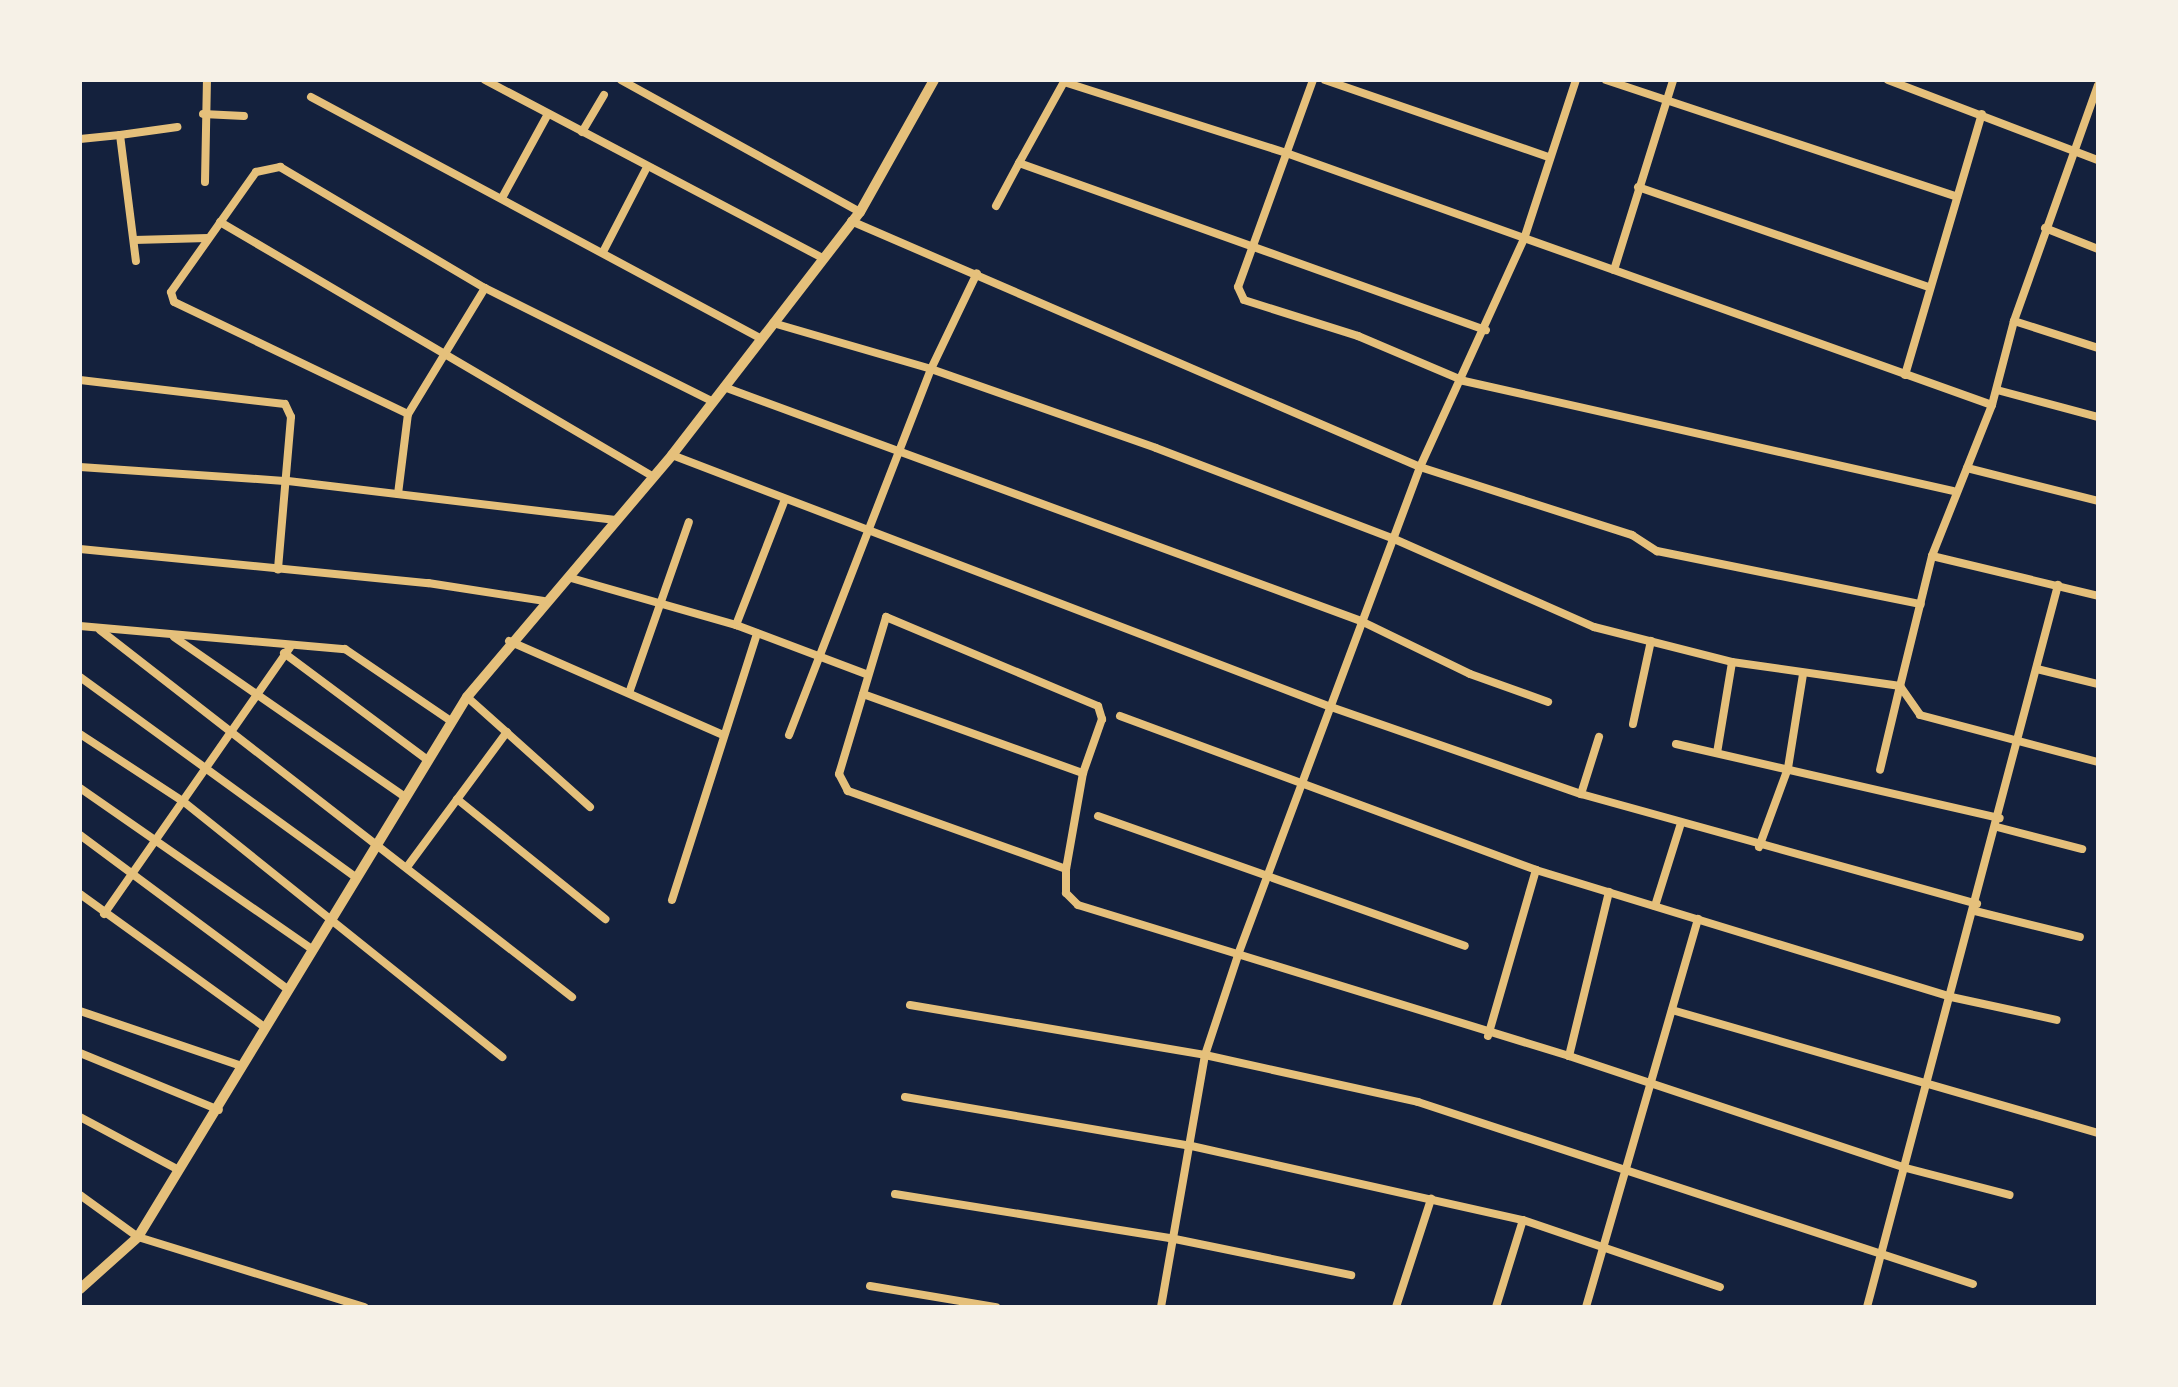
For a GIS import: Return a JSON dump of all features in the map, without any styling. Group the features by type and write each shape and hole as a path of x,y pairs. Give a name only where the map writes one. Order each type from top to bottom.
{"street":[{"path":"205,182 206,80"},
{"path":"485,80 821,258"},
{"path":"621,80 860,212"},
{"path":"80,1289 138,1237 177,1168 219,1110 426,758 467,697 508,641 571,578 672,454 720,385 860,212 934,80"},
{"path":"1313,80 1238,287 1244,300 1358,336 1464,381 1953,491"},
{"path":"1324,80 1548,157"},
{"path":"1161,1307 1170,1238 1205,1055 1238,952 1303,788 1420,467 1464,381 1524,239 1576,80"},
{"path":"1606,80 1955,196"},
{"path":"1614,270 1673,80"},
{"path":"1888,80 2098,160"},
{"path":"996,206 1065,81 1289,154 1992,406"},
{"path":"1880,770 1932,556 1953,491 1968,468 1992,406 2014,321 2098,84"},
{"path":"582,132 604,94"},
{"path":"310,97 760,338"},
{"path":"203,114 244,116"},
{"path":"502,198 548,114"},
{"path":"1904,375 1926,286 1982,114"},
{"path":"80,139 176,127"},
{"path":"120,136 136,261"},
{"path":"1019,163 1254,242 1486,330"},
{"path":"408,414 174,302 173,285 256,172 280,166 485,288 710,400"},
{"path":"603,252 646,167"},
{"path":"1638,188 1926,286"},
{"path":"851,221 1420,467 1632,535 1657,551 1921,604"},
{"path":"220,222 442,358 652,476"},
{"path":"2045,228 2098,248"},
{"path":"134,240 208,238"},
{"path":"789,735 931,368 977,273"},
{"path":"398,494 408,414 485,288"},
{"path":"2014,321 2098,348"},
{"path":"773,323 931,368 1392,538 1594,627 1732,662 1900,686 1920,715 2098,762"},
{"path":"80,380 280,400 291,417 278,569"},
{"path":"720,385 1361,622 1548,702"},
{"path":"1996,390 2098,417"},
{"path":"672,454 1331,706 1582,794 1680,826 2080,937"},
{"path":"80,467 288,482 616,520"},
{"path":"1968,468 2098,501"},
{"path":"736,625 785,498"},
{"path":"628,693 689,522"},
{"path":"80,548 544,601"},
{"path":"1932,556 2098,596"},
{"path":"571,578 736,625 868,675"},
{"path":"1868,1307 1999,822 2058,585"},
{"path":"1066,868 848,790 840,774 881,624 892,616 1094,703 1102,720 1083,772 1066,868 1066,893 1078,905 1238,952 1488,1036 1568,1056 1906,1168 2010,1195"},
{"path":"80,626 287,650 354,652 451,721"},
{"path":"100,630 233,728 572,996"},
{"path":"672,900 757,633"},
{"path":"171,635 404,796"},
{"path":"508,641 722,734"},
{"path":"1633,724 1650,641"},
{"path":"104,914 287,650"},
{"path":"287,650 426,758"},
{"path":"1717,753 1732,662"},
{"path":"2037,670 2098,684"},
{"path":"1759,848 1788,768 1803,674"},
{"path":"80,677 355,878"},
{"path":"863,694 1083,772"},
{"path":"467,697 590,807"},
{"path":"1120,716 1303,788 1536,870 1951,998 2056,1020"},
{"path":"407,867 506,732"},
{"path":"80,734 184,802 502,1057"},
{"path":"1582,794 1599,737"},
{"path":"1676,744 1999,822 2082,849"},
{"path":"80,788 313,950"},
{"path":"457,799 605,919"},
{"path":"1098,816 1464,946"},
{"path":"1655,906 1680,826"},
{"path":"80,835 290,990"},
{"path":"1488,1036 1536,870"},
{"path":"1568,1056 1609,892"},
{"path":"80,894 266,1028"},
{"path":"1586,1307 1698,920"},
{"path":"910,1004 1205,1055 1418,1102 1974,1284"},
{"path":"1672,1010 2098,1133"},
{"path":"80,1011 242,1066"},
{"path":"80,1053 219,1110"},
{"path":"905,1097 1188,1145 1523,1220 1720,1287"},
{"path":"80,1117 177,1168"},
{"path":"895,1194 1170,1238 1351,1275"},
{"path":"80,1196 138,1237 364,1307"},
{"path":"1396,1307 1432,1199"},
{"path":"1496,1307 1523,1220"},
{"path":"870,1286 996,1307"}]}
